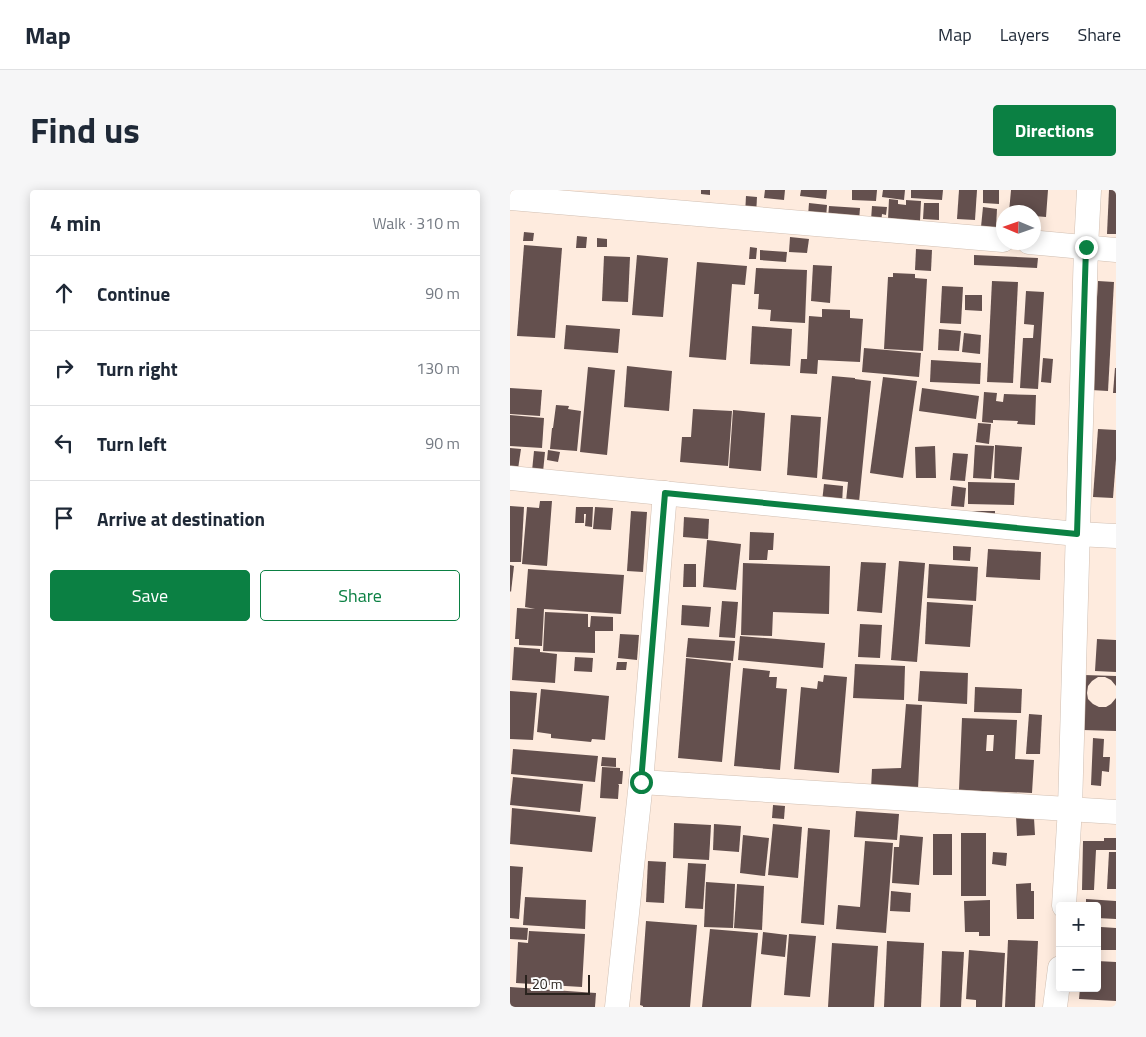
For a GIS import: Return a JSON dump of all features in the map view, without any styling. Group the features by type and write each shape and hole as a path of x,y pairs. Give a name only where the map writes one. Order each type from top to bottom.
{"street":[{"path":"1064,902 1070,808 1089,190"},
{"path":"510,198 996,239"},
{"path":"1041,243 1116,250"},
{"path":"510,478 1077,534 1116,536"},
{"path":"617,1007 641,782 665,493"},
{"path":"641,782 1116,812"},
{"path":"1055,1007 1057,992"}],"building":[{"path":"701,190 710,190 710,195 701,194"},
{"path":"765,190 785,190 784,200 764,198"},
{"path":"801,190 827,190 826,199 800,196"},
{"path":"852,190 877,190 876,201 852,200"},
{"path":"883,190 905,190 904,200 882,197"},
{"path":"911,190 943,190 942,200 911,198"},
{"path":"959,190 977,190 975,220 957,219"},
{"path":"983,190 999,190 999,204 983,203"},
{"path":"1011,190 1048,190 1046,217 1041,217 1041,205 1010,205"},
{"path":"1109,190 1116,190 1116,234 1107,234"},
{"path":"746,196 757,197 756,215 745,214"},
{"path":"889,199 898,200 898,204 906,205 906,200 921,201 920,221 888,219"},
{"path":"809,203 827,205 826,218 808,216"},
{"path":"924,203 939,203 939,220 923,219"},
{"path":"829,206 860,208 859,221 828,218"},
{"path":"872,206 887,207 886,215 882,214 881,224 871,220"},
{"path":"983,207 996,209 996,228 981,227"},
{"path":"524,232 534,233 533,241 523,241"},
{"path":"577,236 587,237 586,248 576,248"},
{"path":"790,237 809,239 807,253 789,252"},
{"path":"597,238 607,239 607,247 597,247"},
{"path":"524,245 562,248 555,338 517,336"},
{"path":"750,247 757,248 756,259 749,259"},
{"path":"916,249 932,250 931,271 915,270"},
{"path":"760,250 787,252 786,262 760,260"},
{"path":"637,255 668,258 663,317 632,315"},
{"path":"974,255 1038,258 1037,268 974,265"},
{"path":"604,256 630,257 628,302 602,301"},
{"path":"697,262 747,266 745,285 732,284 726,360 689,357"},
{"path":"813,265 832,266 830,303 811,301"},
{"path":"756,268 807,270 805,323 770,321 771,310 758,309 759,294 754,294"},
{"path":"893,273 915,274 915,278 927,279 923,351 884,349 888,277 893,277"},
{"path":"992,281 1018,282 1013,383 987,382"},
{"path":"1098,281 1114,282 1108,391 1091,390"},
{"path":"942,286 963,287 961,324 940,323"},
{"path":"1026,291 1044,292 1038,389 1020,388 1023,338 1033,338 1034,325 1024,324"},
{"path":"965,295 982,295 982,311 965,310"},
{"path":"822,309 850,310 850,318 863,319 860,362 818,360 817,374 800,373 801,359 807,359 809,316 822,317"},
{"path":"566,325 620,329 618,353 564,349"},
{"path":"752,326 792,329 790,366 750,364"},
{"path":"939,329 961,331 959,351 938,350"},
{"path":"964,333 981,335 980,354 962,352"},
{"path":"864,348 921,353 919,377 862,372"},
{"path":"1043,358 1053,359 1051,383 1041,382"},
{"path":"931,360 981,363 980,384 930,382"},
{"path":"627,366 672,371 669,411 624,407"},
{"path":"588,367 615,370 607,455 580,452"},
{"path":"1115,368 1116,393 1113,393"},
{"path":"832,376 871,381 859,502 846,501 848,482 822,479"},
{"path":"883,377 917,381 903,478 870,473"},
{"path":"510,388 542,390 540,416 510,414"},
{"path":"922,388 979,396 976,419 919,411"},
{"path":"984,392 997,393 996,401 1003,402 1004,394 1036,395 1035,425 1017,424 1018,421 993,420 993,423 982,422"},
{"path":"556,405 569,406 568,409 581,411 577,451 550,449"},
{"path":"693,409 732,411 728,466 680,462 682,437 691,437"},
{"path":"733,410 765,413 761,471 729,468"},
{"path":"510,415 544,418 542,448 510,446"},
{"path":"791,415 821,417 817,478 787,475"},
{"path":"978,423 991,424 989,444 976,442"},
{"path":"1098,429 1116,430 1113,498 1093,497"},
{"path":"975,445 994,446 991,479 973,478"},
{"path":"995,445 1022,447 1019,480 994,478"},
{"path":"935,446 936,478 916,478 915,447"},
{"path":"510,448 521,449 518,469 510,468"},
{"path":"548,450 560,452 558,462 547,460"},
{"path":"534,451 545,452 543,472 532,471"},
{"path":"953,453 968,454 965,481 950,480"},
{"path":"968,482 1015,483 1014,505 968,504"},
{"path":"824,484 843,486 842,503 822,502"},
{"path":"953,486 966,488 964,507 951,506"},
{"path":"540,501 552,501 547,566 522,564 527,507 539,508"},
{"path":"510,506 524,507 521,562 510,562"},
{"path":"576,507 593,507 592,527 585,526 586,514 584,514 584,523 575,523"},
{"path":"595,507 613,508 611,530 593,529"},
{"path":"631,511 647,512 643,572 627,571"},
{"path":"966,511 995,511 995,519 966,519"},
{"path":"684,517 709,519 708,539 683,537"},
{"path":"750,532 774,533 773,550 768,550 767,560 749,560"},
{"path":"707,540 741,544 736,590 703,587"},
{"path":"953,546 971,547 970,561 953,560"},
{"path":"988,549 1041,552 1040,580 986,577"},
{"path":"899,561 925,563 917,662 891,660"},
{"path":"861,562 886,563 882,613 857,611"},
{"path":"743,563 830,566 829,614 773,612 772,636 741,635"},
{"path":"684,564 696,564 696,587 683,587"},
{"path":"929,564 978,567 976,601 927,598"},
{"path":"510,565 514,566 511,592 510,591"},
{"path":"528,569 624,575 621,614 544,609 542,646 519,645 519,639 515,639 517,608 535,609 525,607"},
{"path":"722,601 738,602 735,638 719,637"},
{"path":"927,602 973,605 970,647 925,644"},
{"path":"682,605 711,607 709,627 681,625"},
{"path":"545,612 588,614 588,627 590,627 591,616 613,617 613,631 595,631 595,653 543,651"},
{"path":"860,624 882,625 880,658 858,657"},
{"path":"620,634 639,635 637,660 618,658"},
{"path":"740,636 825,643 823,668 738,660"},
{"path":"688,638 735,641 733,661 686,657"},
{"path":"1097,639 1116,640 1116,672 1095,671"},
{"path":"514,647 540,649 540,652 557,654 555,683 512,680"},
{"path":"575,657 593,658 592,672 574,671"},
{"path":"686,658 731,663 722,762 678,758"},
{"path":"617,662 627,662 626,670 616,670"},
{"path":"855,664 905,666 904,700 853,698"},
{"path":"743,668 770,671 769,677 777,677 776,688 787,689 780,770 734,766"},
{"path":"920,671 968,673 967,704 918,701"},
{"path":"824,675 847,677 839,773 794,769 801,687 817,689 818,681 823,682"},
{"path":"1084,675 1116,676 1116,686 1105,677 1098,677 1088,686 1087,693 1088,699 1099,707 1106,707 1116,698 1116,731 1083,730"},
{"path":"975,687 1022,689 1021,713 974,712"},
{"path":"541,689 609,696 605,740 592,739 591,742 551,738 551,734 537,732"},
{"path":"510,691 537,693 533,740 510,739"},
{"path":"906,704 922,705 918,789 871,789 872,769 901,768"},
{"path":"1029,714 1042,715 1040,754 1026,754"},
{"path":"962,718 1017,720 1015,759 1034,760 1032,793 959,790","holes":["987,735 994,735 993,751 986,751"]},
{"path":"1093,738 1104,739 1103,757 1110,757 1109,772 1102,771 1101,786 1091,785"},
{"path":"513,749 598,756 595,782 511,774"},
{"path":"602,757 616,758 616,767 601,766"},
{"path":"602,767 620,768 620,771 623,771 622,784 618,784 618,799 600,798"},
{"path":"513,777 583,784 580,812 510,805"},
{"path":"773,805 785,806 784,819 772,818"},
{"path":"512,808 596,817 592,852 510,844"},
{"path":"856,811 899,814 897,840 854,837"},
{"path":"1025,815 1026,819 1034,818 1035,835 1017,836 1016,816"},
{"path":"674,823 711,825 709,860 673,858"},
{"path":"714,824 741,826 739,852 713,850"},
{"path":"773,824 802,827 798,878 768,875"},
{"path":"808,828 830,830 824,925 801,923"},
{"path":"961,833 986,833 986,896 961,896"},
{"path":"933,834 952,834 952,875 933,875"},
{"path":"743,835 769,838 765,876 740,873"},
{"path":"900,835 923,837 919,885 892,883 894,847 899,847"},
{"path":"1104,838 1116,838 1116,850 1096,850 1094,890 1082,890 1083,841 1104,841"},
{"path":"865,841 893,843 886,933 836,929 838,905 860,907"},
{"path":"993,852 1007,853 1006,866 992,864"},
{"path":"1109,852 1116,852 1116,889 1107,889"},
{"path":"648,861 666,862 664,903 646,902"},
{"path":"688,863 706,864 703,909 685,908"},
{"path":"510,866 523,867 519,919 510,918"},
{"path":"706,882 735,884 733,928 704,927"},
{"path":"1031,883 1031,891 1034,891 1034,919 1017,919 1016,884"},
{"path":"737,884 764,886 762,930 734,928"},
{"path":"891,891 911,893 910,912 890,911"},
{"path":"525,897 586,900 585,929 523,925"},
{"path":"1086,899 1116,901 1116,919 1101,918 1101,902 1086,902"},
{"path":"990,900 990,936 979,936 979,932 965,932 964,901"},
{"path":"646,921 697,925 690,1007 643,1007 640,1005"},
{"path":"510,927 528,928 527,940 510,939"},
{"path":"1101,927 1116,928 1116,950 1101,950"},
{"path":"710,929 758,933 751,1007 702,1007"},
{"path":"529,931 585,934 582,987 516,983 518,942 528,943"},
{"path":"763,932 787,935 785,957 761,954"},
{"path":"789,934 816,936 810,997 784,995"},
{"path":"1008,940 1038,941 1035,1007 1005,1007"},
{"path":"887,941 924,943 921,1007 884,1007"},
{"path":"832,943 878,946 874,1007 828,1007"},
{"path":"969,950 1005,953 1002,1007 976,1007 976,1000 966,999"},
{"path":"942,951 964,952 961,1007 940,1007"},
{"path":"1101,961 1116,962 1116,1001 1079,999 1080,992 1101,992"},
{"path":"510,987 596,993 595,1007 510,1007"}],"route":[{"path":"641,782 665,493 1077,534 1086,247"}]}
